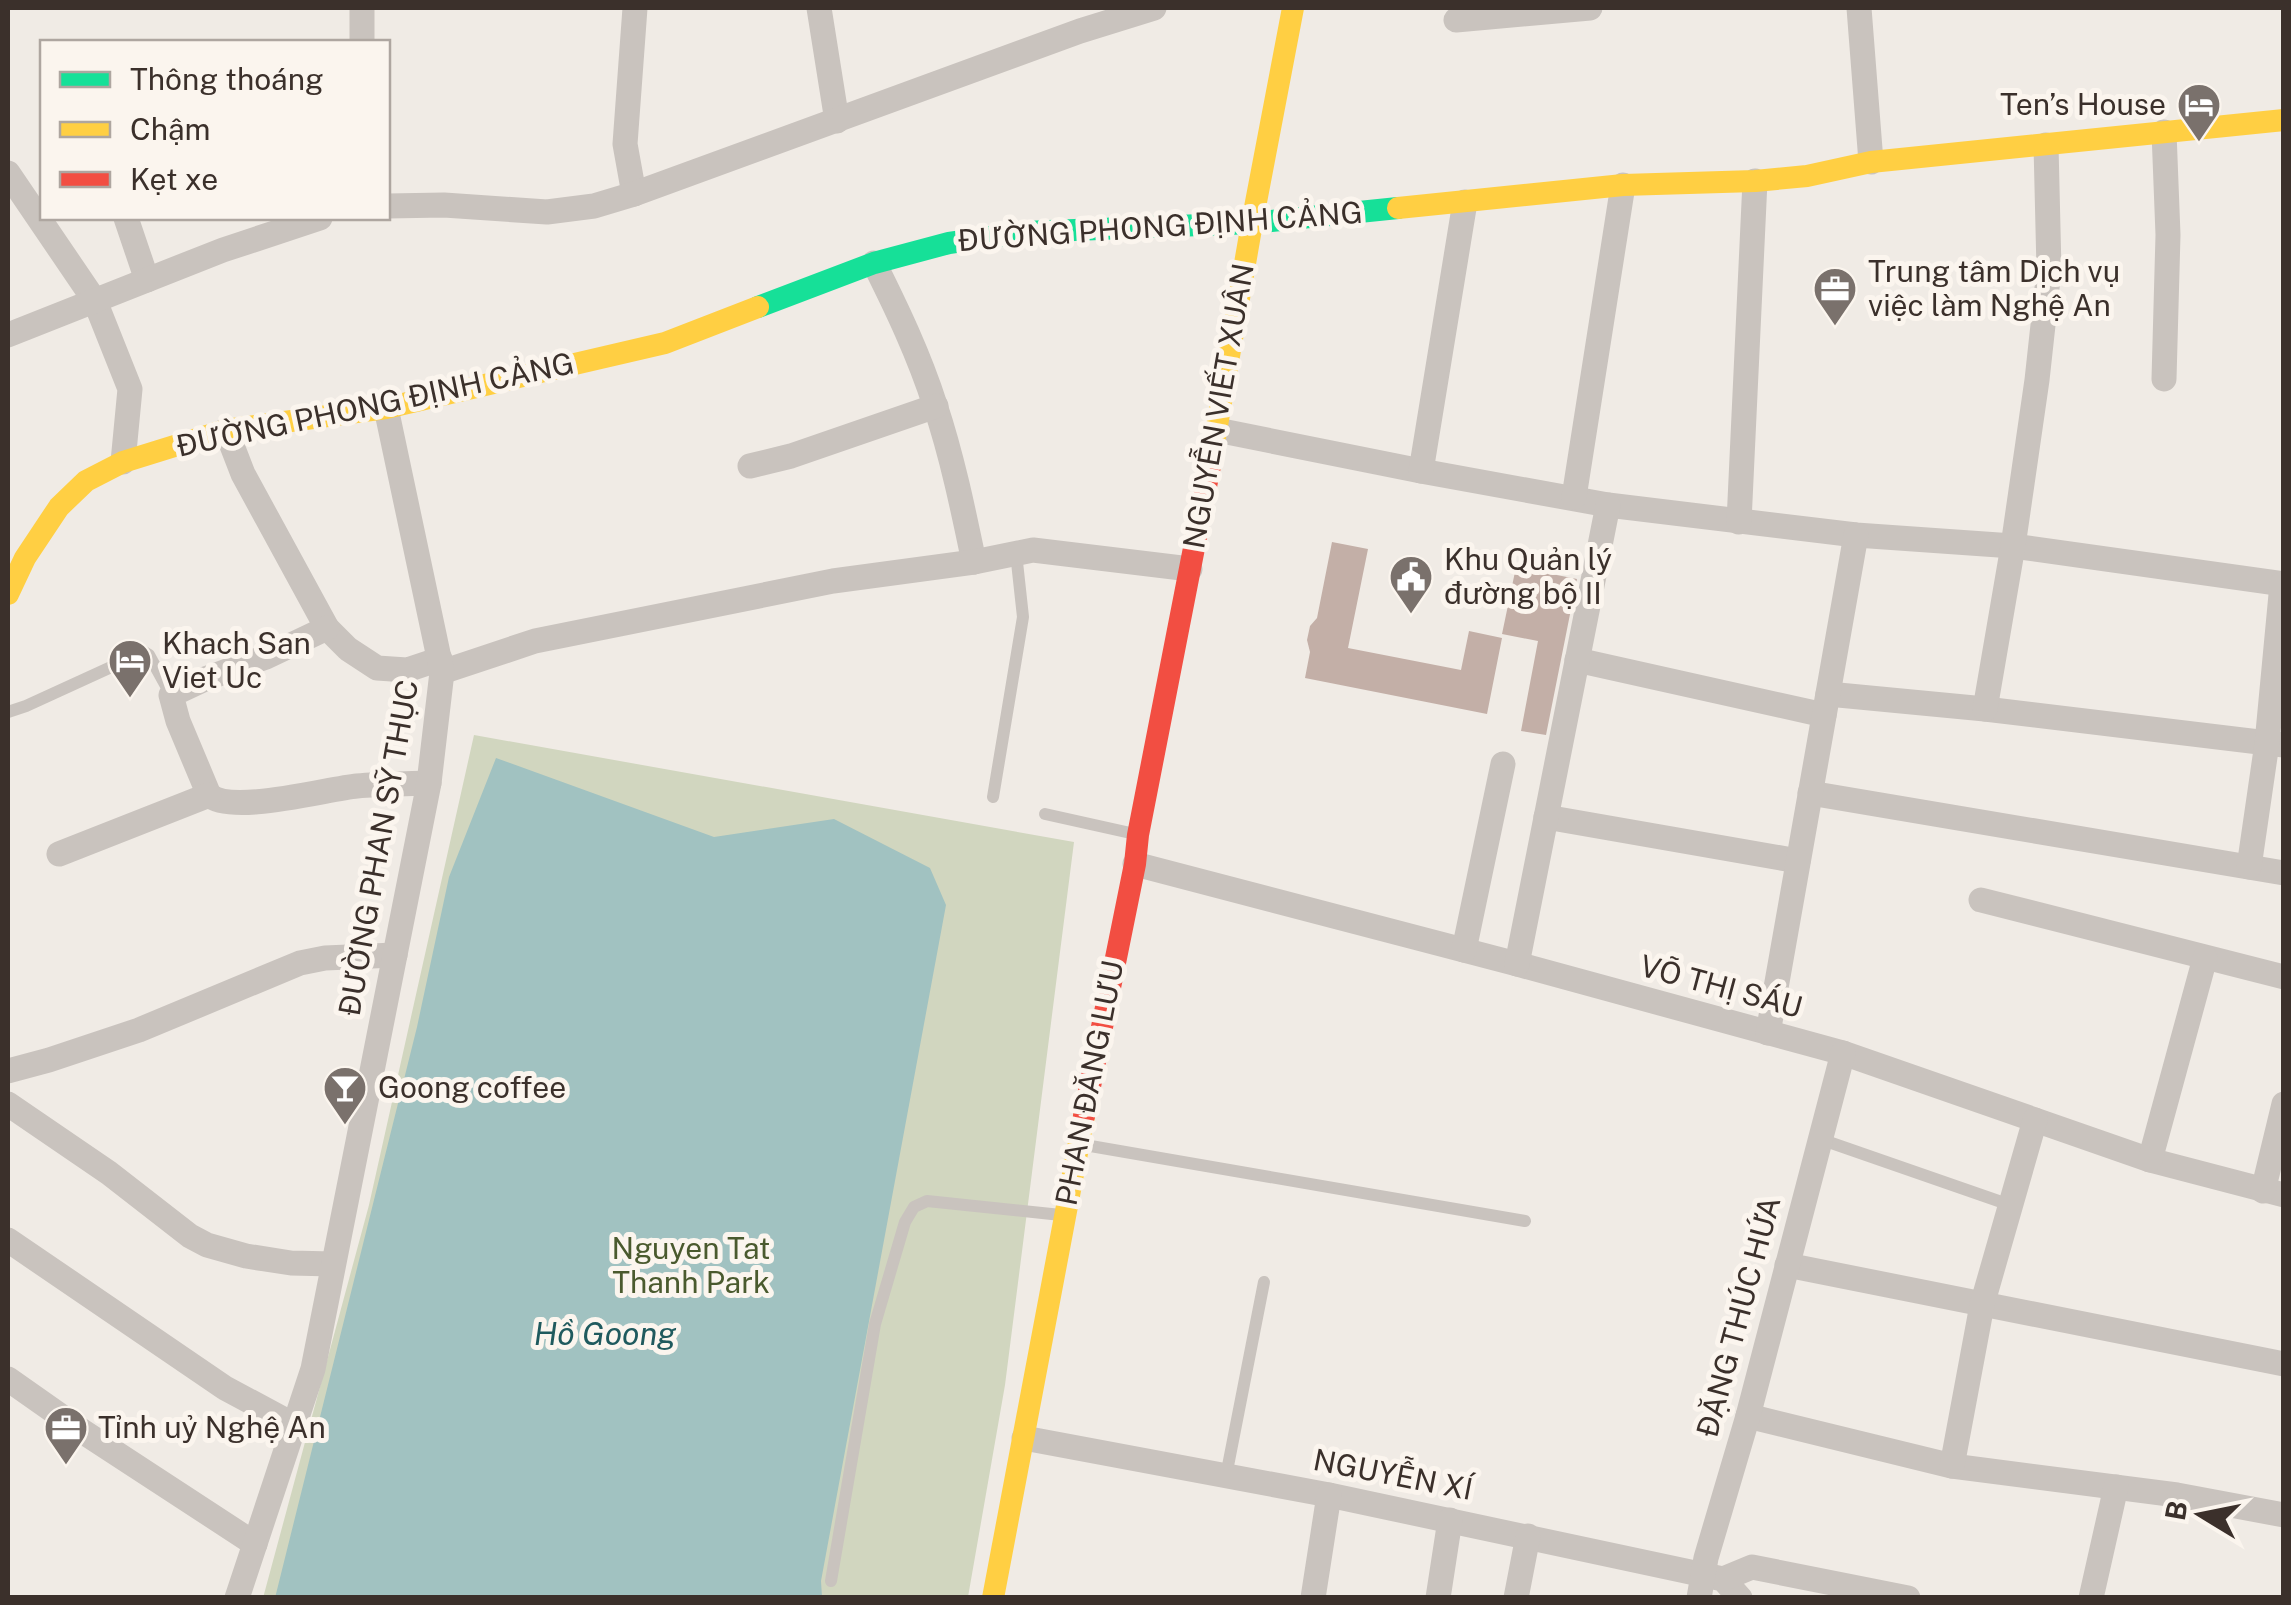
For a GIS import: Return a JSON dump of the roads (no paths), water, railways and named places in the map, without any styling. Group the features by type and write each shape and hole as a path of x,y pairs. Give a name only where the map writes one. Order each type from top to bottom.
{"street":[{"path":"362,8 362,40"},
{"path":"634,194 625,144 635,8"},
{"path":"819,8 838,121"},
{"path":"390,206 444,205 547,212 594,206 1154,8"},
{"name":"NGUYỄN VIẾT XUÂN","path":"1190,569 1292,8"},
{"path":"1456,20 1590,8"},
{"path":"1859,8 1871,162"},
{"name":"ĐƯỜNG PHONG ĐỊNH CẢNG","path":"10,581 59,507 86,481 123,462 226,430 386,408 665,343 874,263 949,242 1024,232 1252,223 1623,185 1756,182 1871,162 2284,120"},
{"path":"2164,132 2168,235 2164,378"},
{"path":"1985,709 2014,546 2049,270 2046,144"},
{"path":"8,173 95,301 130,389 123,462"},
{"path":"1739,522 1756,182"},
{"path":"1574,497 1623,185"},
{"path":"1421,471 1465,202"},
{"path":"127,220 147,280"},
{"path":"8,336 223,250 314,220"},
{"path":"874,263 909,334 936,406 974,562"},
{"path":"750,466 792,456 936,406"},
{"path":"226,430 243,474 327,628 348,649 377,668 407,670 441,665 386,408"},
{"path":"1218,430 1608,505 1856,535 2014,546 2283,584 2275,744 2249,868"},
{"path":"1517,964 1608,505"},
{"path":"1768,1033 1856,535"},
{"name":"ĐƯỜNG PHAN SỸ THỤC","path":"237,1598 313,1369 429,783 441,665 534,641 834,581 1033,550 1190,569"},
{"name":"PHAN ĐĂNG LƯU","path":"993,1598 1190,569"},
{"path":"327,628 171,696 210,795 220,802 248,802 362,785 429,783"},
{"path":"1577,660 1826,705 1985,709 2275,744"},
{"path":"1464,950 1503,764"},
{"path":"1810,792 2284,873"},
{"path":"59,854 210,795"},
{"path":"1546,817 1798,861"},
{"name":"VÕ THỊ SÁU","path":"1135,864 1842,1054 2150,1160 2273,1193"},
{"path":"1981,900 2284,977"},
{"path":"8,1071 138,1030 300,963 395,955"},
{"path":"2150,1160 2205,958"},
{"name":"ĐẶNG THÚC HỨA","path":"1716,1587 1706,1558 1748,1416 1842,1054"},
{"path":"8,1104 207,1245 292,1263 334,1264"},
{"path":"2273,1193 2284,1104"},
{"path":"1952,1466 1982,1305 2034,1120"},
{"path":"8,1240 226,1388 294,1425"},
{"path":"1788,1265 2284,1364"},
{"path":"8,1379 255,1544"},
{"path":"1748,1416 1952,1466 2177,1495 2284,1515"},
{"name":"NGUYỄN XÍ","path":"1024,1438 1528,1536 1716,1587"},
{"path":"2091,1598 2116,1487"},
{"path":"1314,1598 1330,1495"},
{"path":"1438,1598 1450,1520"},
{"path":"1516,1598 1528,1536"},
{"path":"1716,1587 1752,1567 1908,1598"}],"lane":[{"path":"993,797 1023,617 1016,554"},
{"path":"8,712 144,652 171,696"},
{"path":"1045,814 1138,835"},
{"path":"1820,1139 2010,1205"},
{"path":"1078,1144 1525,1221"},
{"path":"831,1581 875,1324 905,1222 914,1208 928,1201 1064,1216"},
{"path":"1226,1476 1264,1282"}],"water":[{"name":"Hồ Goong","path":"496,758 714,837 834,819 930,868 946,905 821,1581 822,1597 275,1598 417,1027 449,877"}],"place":[{"name":"Ten’s House","path":"2199,143"},
{"name":"Trung tâm Dịch vụ việc làm Nghệ An","path":"1835,327"},
{"name":"Khu Quản lý đường bộ II","path":"1411,615"},
{"name":"Khach San Viet Uc","path":"130,699"},
{"name":"Goong coffee","path":"345,1126"},
{"name":"Tỉnh uỷ Nghệ An","path":"66,1466"}],"park label":[{"name":"Nguyen Tat Thanh Park","path":"691,1266"}]}
